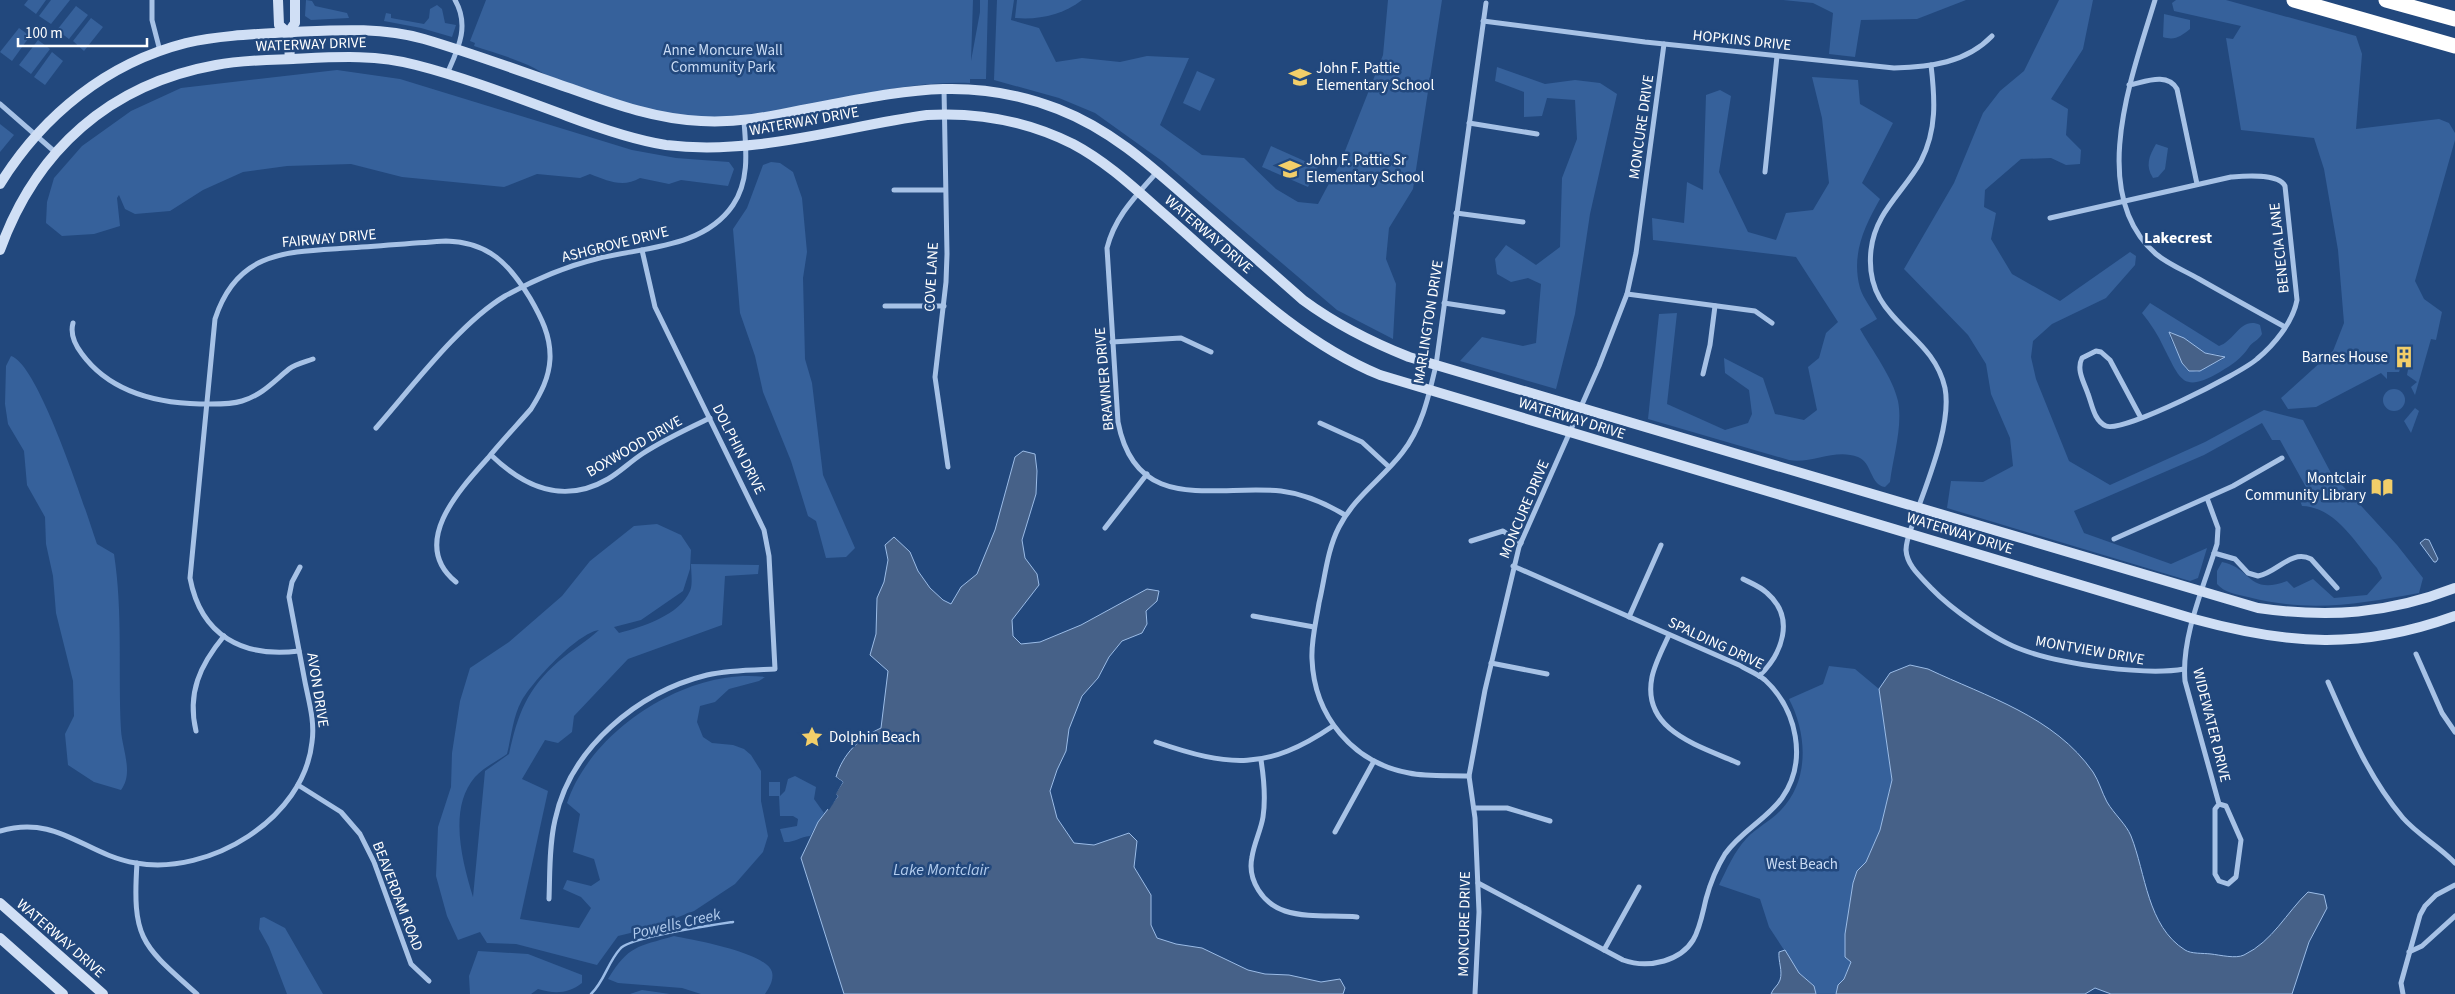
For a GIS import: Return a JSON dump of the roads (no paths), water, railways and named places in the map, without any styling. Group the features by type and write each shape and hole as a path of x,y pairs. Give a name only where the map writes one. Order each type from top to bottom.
{"highway":[{"path":"2294,0 2455,46"},
{"path":"2386,0 2455,19"}],"street":[{"path":"152,0 152,20 161,51"},
{"path":"278,0 279,24 288,33"},
{"path":"290,59 288,33 295,23 295,0"},
{"path":"447,75 463,32 463,22 455,0"},
{"path":"2155,0 2124,102 2120,147 2124,200 2132,224 2139,235 2158,255 2285,327"},
{"name":"MARLINGTON DRIVE","path":"1470,776 1408,773 1374,761 1347,742 1333,726 1322,706 1313,674 1312,658 1314,627 1332,545 1345,515 1364,491 1400,455 1413,436 1430,391 1436,365 1486,3"},
{"name":"HOPKINS DRIVE","path":"1483,21 1664,44 1894,68 1931,65 1966,56 1992,36"},
{"name":"WATERWAY DRIVE","path":"0,184 35,135 66,106 92,86 132,62 161,51 212,39 288,33 369,30 416,37 647,114 701,122 744,121 890,94 944,87 1008,93 1059,109 1102,130 1157,172 1303,300 1325,316 1379,345 1436,365 2258,608 2296,613 2340,614 2389,608 2455,588"},
{"name":"MONCURE DRIVE","path":"1475,994 1479,937 1478,883 1474,808 1470,776 1491,663 1513,566 1521,543 1612,337 1627,294 1636,253 1664,44"},
{"name":"WATERWAY DRIVE","path":"0,250 18,207 29,187 55,152 108,107 147,85 188,71 217,65 353,56 381,58 419,66 613,132 647,141 696,148 745,147 776,143 890,120 944,114 994,118 1018,123 1057,137 1094,156 1139,192 1286,321 1312,340 1356,365 1430,391 2194,619 2251,634 2280,638 2337,640 2387,636 2455,616"},
{"path":"1765,172 1777,56"},
{"name":"MONTVIEW DRIVE","path":"1931,65 1935,105 1931,135 1917,167 1882,214 1873,238 1870,262 1876,289 1882,302 1896,322 1929,354 1938,370 1945,389 1946,402 1943,429 1906,548 1907,557 1922,579 1951,606 2005,642 2036,655 2154,673 2184,669"},
{"path":"2129,84 2165,79 2174,84 2197,184"},
{"name":"COVE LANE","path":"944,87 947,254 944,306 935,377 948,467"},
{"path":"0,104 55,152"},
{"name":"ASHGROVE DRIVE","path":"376,428 474,320 492,306 523,287 573,265 684,240 712,226 733,205 742,187 746,162 744,121"},
{"path":"1469,124 1537,134"},
{"name":"BRAWNER DRIVE","path":"1157,172 1118,218 1107,248 1112,342 1120,430 1132,457 1147,474 1172,487 1190,492 1272,491 1300,494 1327,504 1345,515"},
{"name":"BENECIA LANE","path":"2050,218 2197,184 2249,176 2282,182 2285,186 2297,300 2292,317 2268,350 2248,367 2177,403 2141,418 2111,428 2098,419 2080,372 2080,362 2086,354 2096,351 2102,352 2110,360 2141,418"},
{"path":"894,190 945,190"},
{"path":"1456,214 1523,222"},
{"name":"FAIRWAY DRIVE","path":"299,651 282,653 258,651 234,643 205,617 197,604 190,578 213,328 219,306 228,289 252,266 276,254 446,241 464,242 494,255 512,270 523,287 546,332 550,351 549,371 542,391 531,409 458,491 448,508 437,537 438,555 447,574 456,582"},
{"name":"DOLPHIN DRIVE","path":"549,899 552,835 559,804 577,770 601,737 636,707 668,689 687,681 723,672 775,669 769,556 764,530 655,306 642,250"},
{"path":"1627,294 1755,312 1772,323"},
{"path":"1444,303 1503,312"},
{"path":"885,306 944,306"},
{"path":"1703,374 1710,345 1715,306"},
{"path":"73,322 73,338 80,351 96,370 115,384 148,398 164,401 206,404 232,403 267,390 290,368 313,358"},
{"path":"1112,342 1181,338 1211,352"},
{"name":"BOXWOOD DRIVE","path":"491,454 512,474 532,486 558,491 577,490 608,478 660,442 710,418"},
{"path":"1320,423 1348,434 1362,442 1388,466"},
{"path":"2114,539 2207,498 2282,458"},
{"path":"1105,528 1147,474"},
{"name":"WIDEWATER DRIVE","path":"2207,498 2218,528 2218,544 2186,646 2184,669 2185,681 2219,804"},
{"path":"1471,541 1502,531 1521,543"},
{"path":"1629,617 1661,545"},
{"path":"2214,553 2234,559 2248,573 2258,576 2295,557 2306,557 2311,559 2337,588"},
{"name":"SPALDING DRIVE","path":"1478,883 1623,960 1641,964 1666,961 1682,952 1696,936 1702,925 1710,887 1724,856 1743,832 1772,809 1788,787 1794,771 1797,752 1793,725 1782,700 1759,676 1513,566"},
{"name":"AVON DRIVE","path":"0,831 22,827 52,830 68,835 106,854 137,864 160,865 182,863 211,855 231,846 266,822 289,798 298,785 310,756 313,728 289,597 292,582 300,567"},
{"path":"1743,579 1768,594 1780,612 1783,624 1780,650 1769,667 1759,676"},
{"path":"1252,616 1314,627"},
{"path":"1669,635 1652,677 1650,691 1655,712 1668,728 1677,735 1738,763"},
{"path":"196,731 192,704 198,676 209,654 224,636"},
{"path":"2416,654 2442,713 2455,732"},
{"path":"1491,663 1547,674"},
{"path":"2328,682 2360,755 2372,775 2410,826 2455,863"},
{"path":"1156,742 1214,760 1235,762 1261,760 1298,748 1333,726"},
{"path":"1261,760 1265,802 1251,868 1256,887 1268,902 1284,910 1357,917"},
{"path":"1335,832 1374,761"},
{"name":"BEAVERDAM ROAD","path":"298,785 335,807 360,834 374,862 411,964 429,981"},
{"name":"WIDEWATER DRIVE","path":"2219,804 2226,806 2241,840 2236,878 2228,884 2219,881 2215,874 2215,809 2219,804"},
{"path":"1474,808 1507,808 1550,821"},
{"path":"137,864 134,904 144,939 161,962 197,994"},
{"path":"2403,994 2401,983 2409,952 2425,906 2436,896 2455,885"},
{"path":"1604,950 1639,887"},
{"name":"WATERWAY DRIVE","path":"0,903 103,994"},
{"path":"2409,952 2422,946 2455,916"},
{"path":"0,938 63,994"}],"water":[{"path":"2169,332 2184,338 2205,353 2225,357 2200,371 2189,371 2182,363"},
{"name":"Lake Montclair","path":"1023,451 1035,454 1037,471 1036,494 1022,540 1025,558 1037,574 1039,585 1012,620 1013,636 1021,644 1040,642 1081,625 1147,589 1159,591 1157,601 1146,611 1147,624 1142,633 1122,641 1109,657 1098,678 1082,696 1069,729 1066,751 1050,791 1057,818 1074,843 1094,845 1129,833 1137,841 1134,867 1151,895 1151,925 1157,938 1176,944 1202,948 1248,970 1265,974 1289,975 1321,982 1340,979 1345,988 1343,994 844,994 801,858 818,822 838,796 835,794 843,782 836,777 843,761 859,742 881,728 888,671 870,655 876,634 877,598 884,582 888,560 885,545 894,537 910,552 918,571 930,588 943,600 951,604 961,587 977,574 995,530 1015,457"},
{"path":"2425,539 2429,540 2438,559 2436,562 2434,562 2420,543"},
{"path":"1910,665 1928,669 2018,710 2059,736 2077,753 2093,772 2107,802 2131,836 2155,913 2172,940 2185,950 2194,953 2237,957 2244,955 2263,942 2308,892 2324,895 2327,908 2309,942 2292,994 2111,994 2095,988 2085,994 1836,994 1838,985 1844,979 1851,962 1845,957 1845,934 1853,883 1857,871 1866,862 1880,830 1892,780 1879,689 1890,673"},
{"path":"1785,950 1799,973 1814,986 1816,994 1771,994 1781,977 1779,952"}],"waterway":[{"name":"Powells Creek","path":"591,994 616,954 627,945 639,940 673,932 733,922"}],"place":[{"name":"John F. Pattie Elementary School","path":"1300,77"},
{"name":"John F. Pattie Sr Elementary School","path":"1290,169"},
{"name":"Barnes House","path":"2404,357"},
{"name":"Montclair Community Library","path":"2382,487"},
{"name":"Dolphin Beach","path":"812,737"}],"district":[{"name":"Lakecrest","path":"2178,237"}],"park label":[{"name":"Anne Moncure Wall Community Park","path":"723,58"},
{"name":"West Beach","path":"1802,864"}]}
